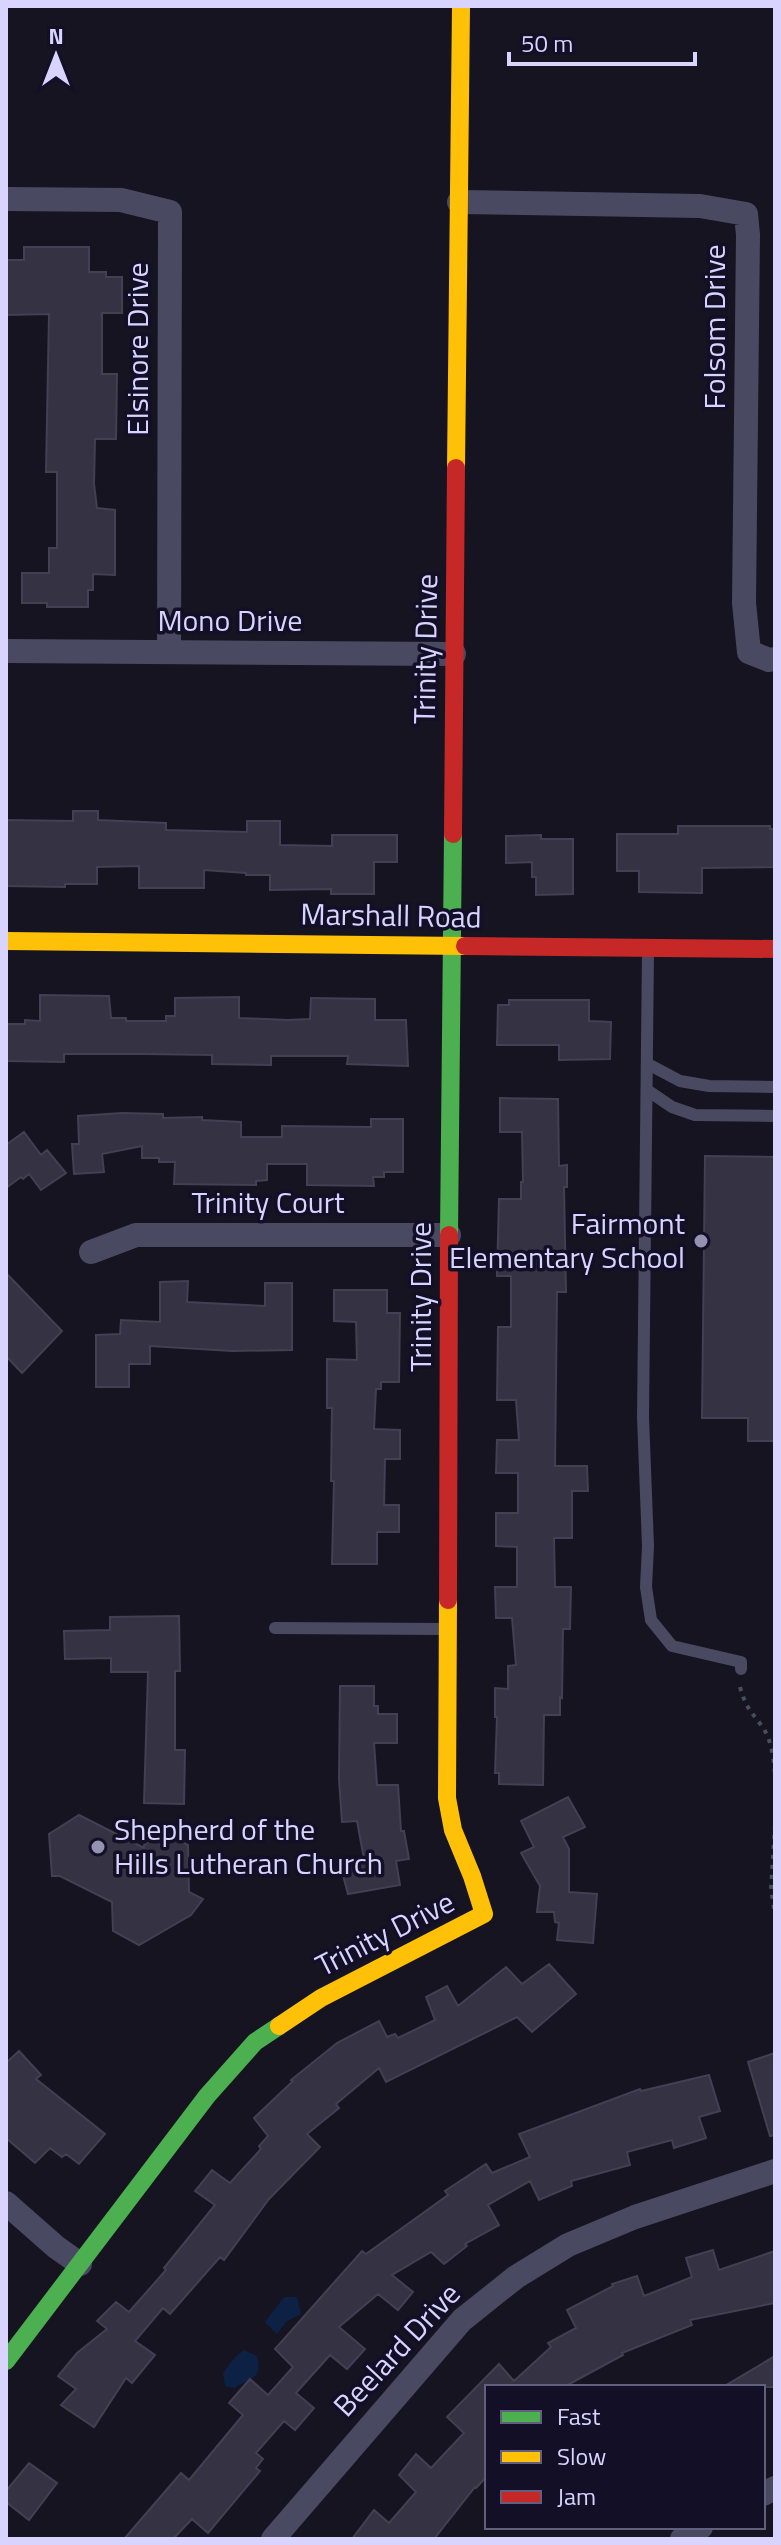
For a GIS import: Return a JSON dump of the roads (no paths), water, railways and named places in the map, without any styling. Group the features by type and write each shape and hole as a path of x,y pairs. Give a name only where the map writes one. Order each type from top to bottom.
{"street":[{"name":"Trinity Drive","path":"6,2361 207,2096 255,2042 321,1998 484,1914 453,1830 447,1798 461,6"},
{"name":"Elsinore Drive","path":"6,199 121,200 170,212 169,652"},
{"name":"Folsom Drive","path":"459,202 700,206 746,214 744,603 749,652 769,660 775,659"},
{"name":"Mono Drive","path":"6,651 454,654"},
{"name":"Marshall Road","path":"6,941 775,949"},
{"name":"Trinity Court","path":"91,1252 136,1235 449,1235"},
{"name":"Beelard Drive","path":"273,2539 462,2320 516,2277 568,2245 635,2217 775,2171"},
{"path":"6,2203 80,2264"}],"lane":[{"path":"648,947 643,1417 648,1546 646,1587 651,1620 672,1646 741,1662 741,1669"},
{"path":"648,1064 680,1081 709,1086 775,1087"},
{"path":"647,1090 672,1107 695,1115 775,1116"},
{"path":"275,1628 449,1630"}],"water":[{"path":"284,2297 297,2297 301,2314 287,2321 277,2334 265,2322"},
{"path":"244,2350 257,2356 257,2374 234,2388 225,2386 223,2373"}],"place":[{"name":"Fairmont Elementary School","path":"701,1241"},
{"name":"Shepherd of the Hills Lutheran Church","path":"98,1847"}]}
